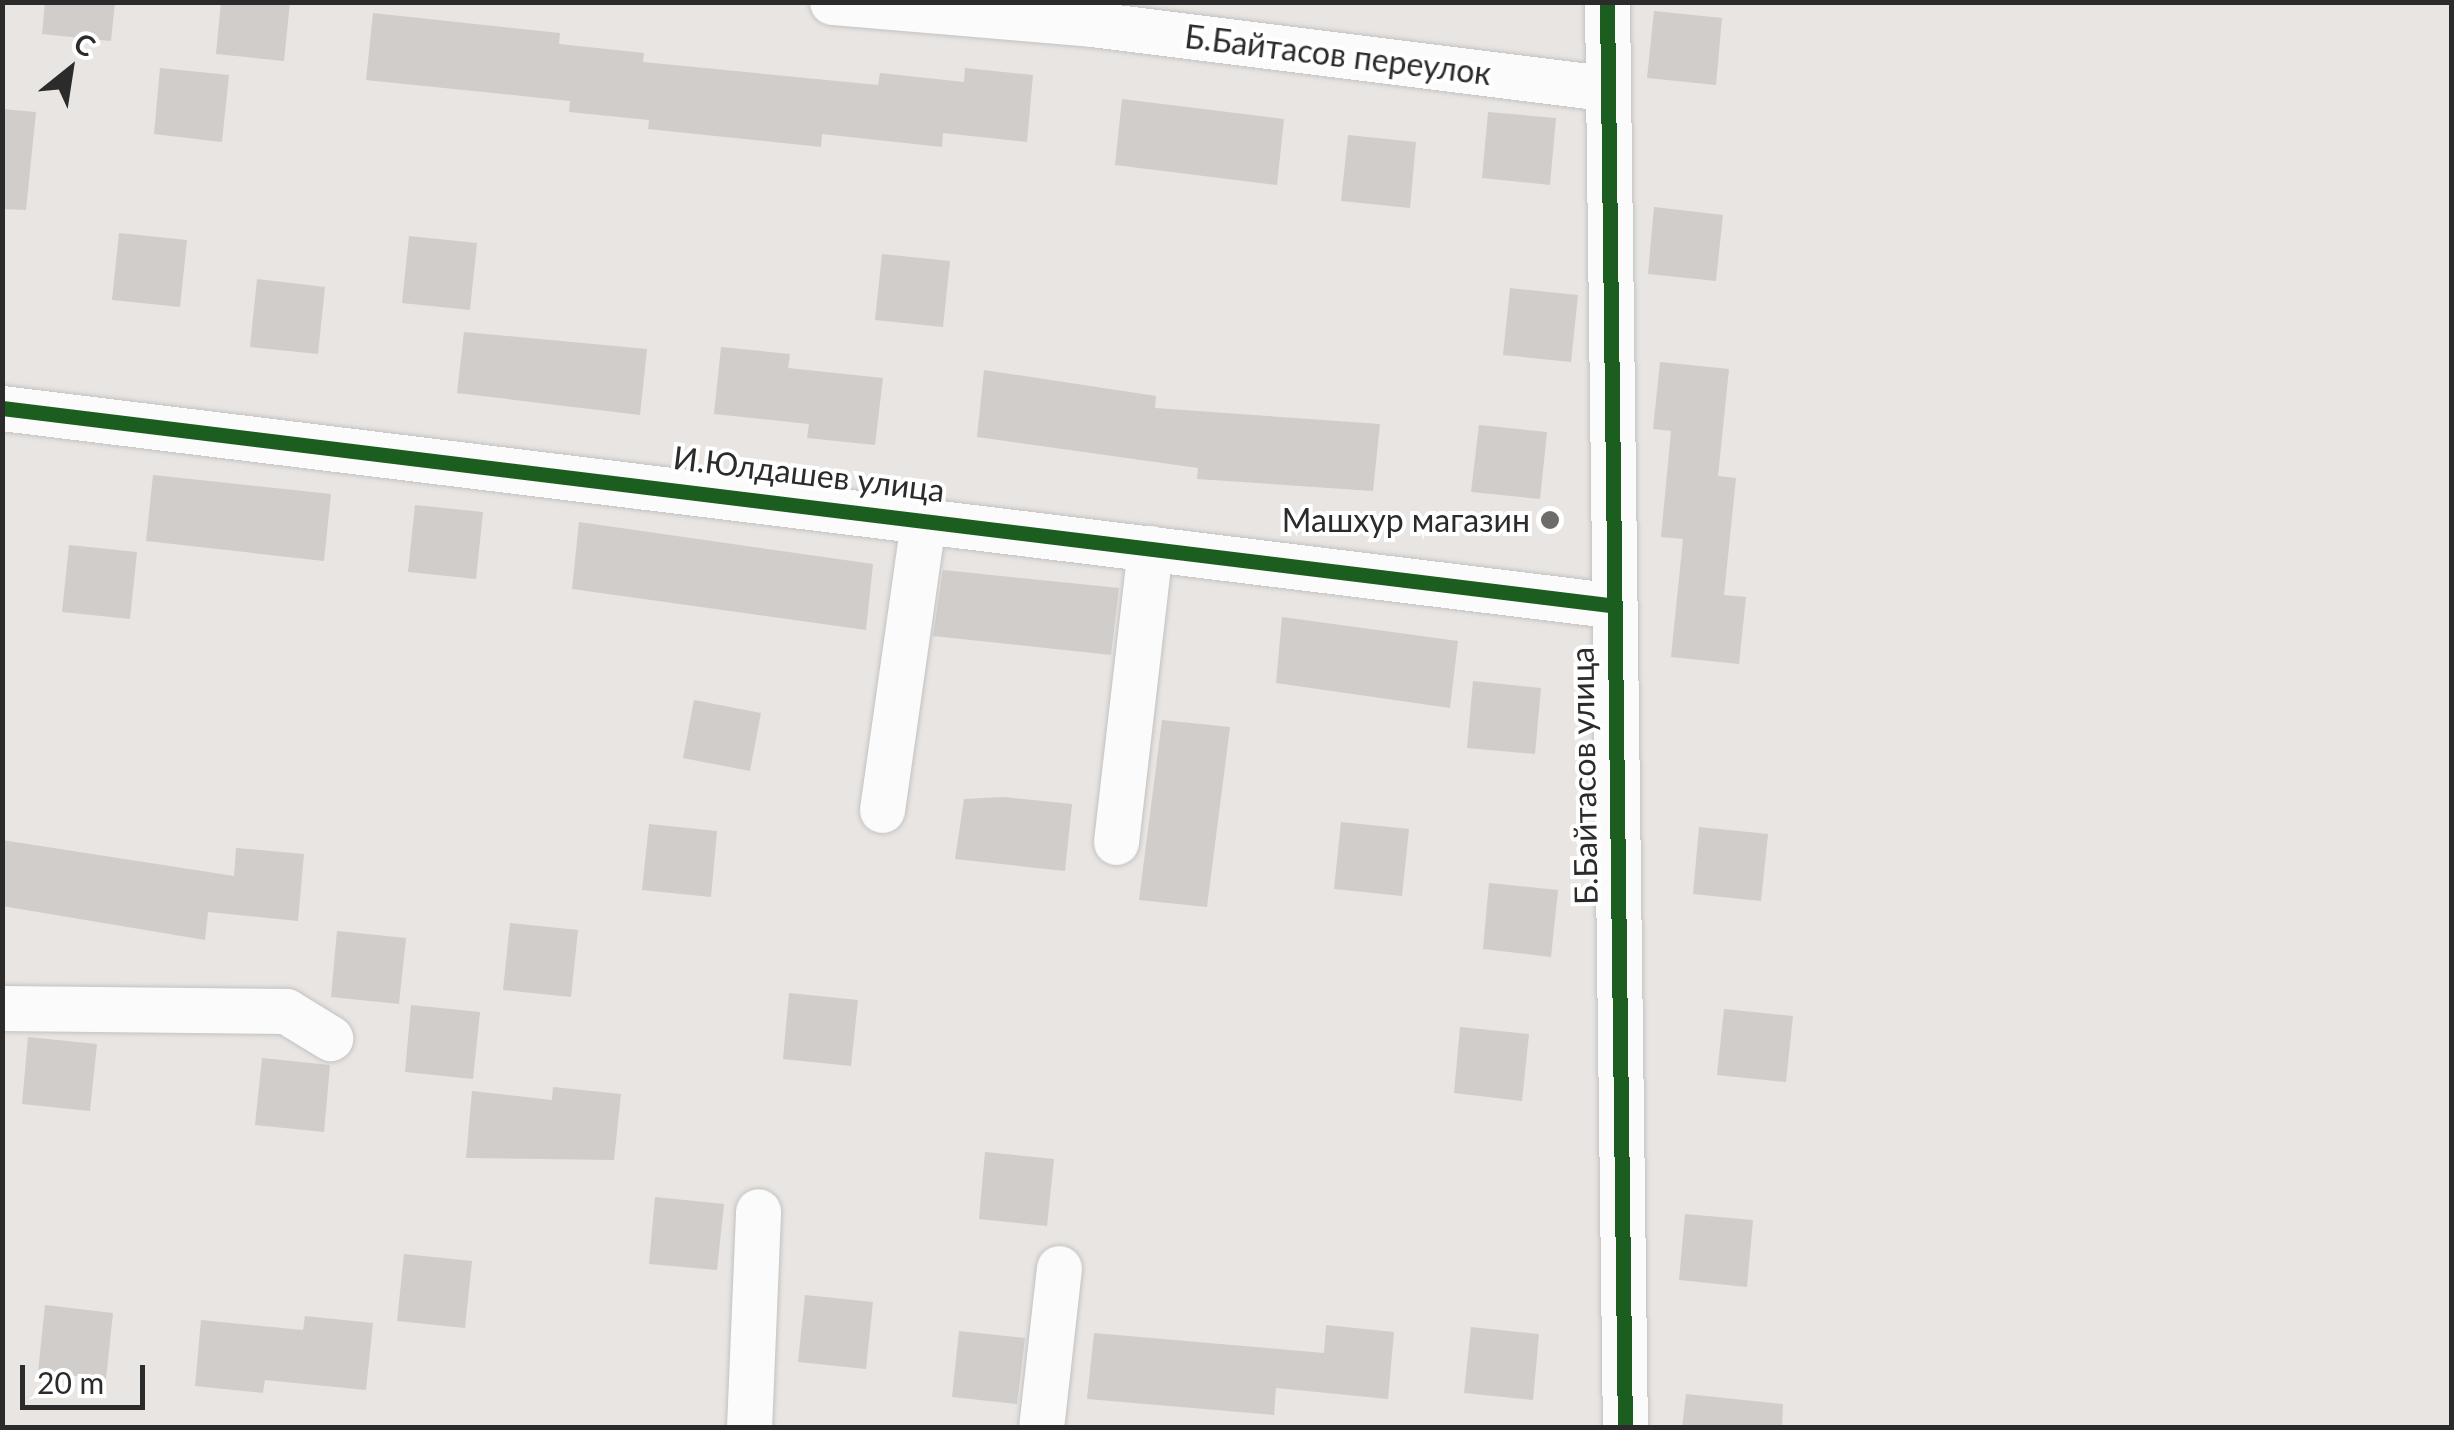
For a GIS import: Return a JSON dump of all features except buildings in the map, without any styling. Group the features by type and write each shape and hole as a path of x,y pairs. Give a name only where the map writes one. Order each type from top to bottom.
{"street":[{"name":"Б.Байтасов переулок","path":"832,2 1092,24 1604,88"},
{"name":"Б.Байтасов улица","path":"1606,2 1608,605 1625,1428"},
{"name":"И.Юлдашев улица","path":"2,408 924,515 1150,548 1608,605"},
{"path":"882,810 924,515"},
{"path":"1116,842 1150,548"},
{"path":"2,1008 286,1012 330,1038"},
{"path":"750,1428 758,1211"},
{"path":"1041,1428 1058,1268"}],"cycle path":[{"path":"1607,2 1625,1428"},
{"path":"2,408 1608,605"}],"place":[{"name":"Машхур магазин","path":"1550,520"}]}
